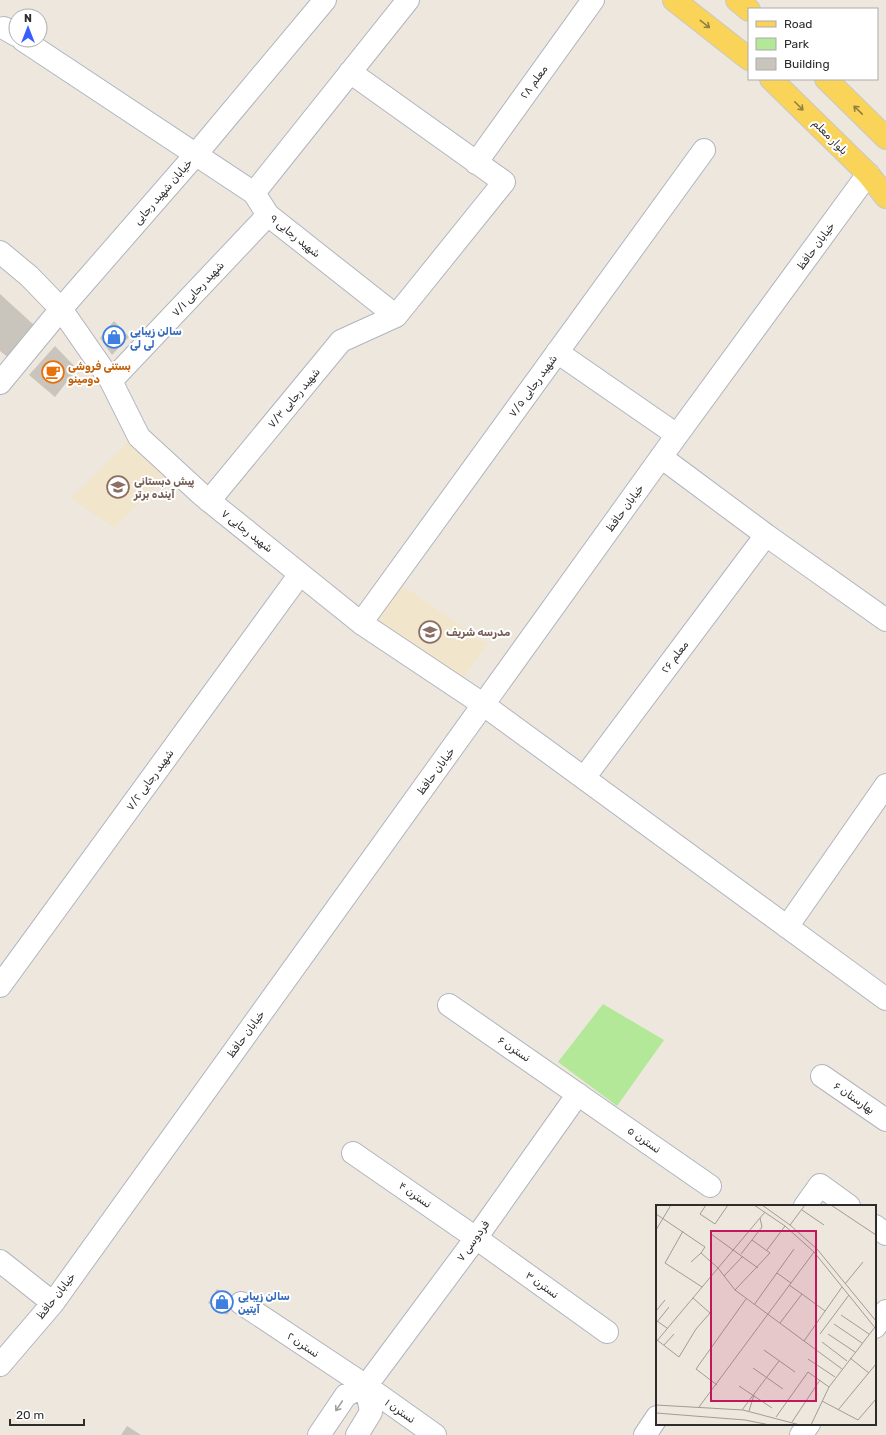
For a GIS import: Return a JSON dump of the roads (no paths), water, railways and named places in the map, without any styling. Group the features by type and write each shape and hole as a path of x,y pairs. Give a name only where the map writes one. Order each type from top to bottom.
{"main road":[{"path":"674,0 748,58"},
{"path":"737,0 748,9"},
{"name":"بلوار معلم","path":"772,80 868,174 886,197"},
{"path":"827,80 886,138"}],"street":[{"name":"خیابان شهید رجایی","path":"0,383 61,309 198,154 325,0"},
{"path":"254,193 408,0"},
{"name":"معلم ۲۸","path":"476,163 593,0"},
{"name":"شهید رجایی ۹","path":"35,48 198,154 254,193 268,215 396,316"},
{"path":"350,72 504,182 396,316"},
{"name":"شهید رجایی ۷/۵","path":"361,622 704,150"},
{"name":"خیابان حافظ","path":"0,1365 53,1303 661,457 868,174"},
{"name":"شهید رجایی ۷/۱","path":"111,381 268,215"},
{"name":"شهید رجایی ۷","path":"0,252 29,276 61,309 111,381 139,437 208,501 361,622 484,705 886,999"},
{"name":"شهید رجایی ۷/۳","path":"208,501 341,342 396,316"},
{"path":"557,352 677,435"},
{"path":"661,457 766,535 886,620"},
{"name":"معلم ۲۶","path":"584,778 766,535"},
{"name":"شهید رجایی ۷/۲","path":"0,986 300,574"},
{"path":"787,927 886,785"},
{"name":"نسترن ۶","path":"449,1005 578,1094"},
{"name":"بهارستان ۶","path":"822,1076 886,1120"},
{"name":"نسترن ۵","path":"578,1094 710,1186"},
{"name":"فردوسی ۷","path":"319,1435 346,1395 366,1386 476,1238 578,1094"},
{"name":"نسترن ۴","path":"353,1153 476,1238"},
{"path":"807,1205 820,1185 848,1205"},
{"path":"876,1227 886,1234"},
{"name":"نسترن ۳","path":"476,1238 607,1332"},
{"path":"0,1261 53,1303"},
{"name":"نسترن ۲","path":"241,1304 366,1386"},
{"path":"876,1325 886,1310"},
{"path":"357,1435 371,1412 366,1386"},
{"name":"نسترن ۱","path":"366,1386 435,1435"},
{"path":"645,1435 656,1418"},
{"path":"801,1435 808,1425"}],"place":[{"name":"سالن زیبایی لی لی","path":"114,337"},
{"name":"بستنی فروشی دومینو","path":"53,372"},
{"name":"پیش دبستانی آینده برتر","path":"118,487"},
{"name":"مدرسه شریف","path":"430,632"},
{"name":"سالن زیبایی آیتین","path":"222,1302"}]}
